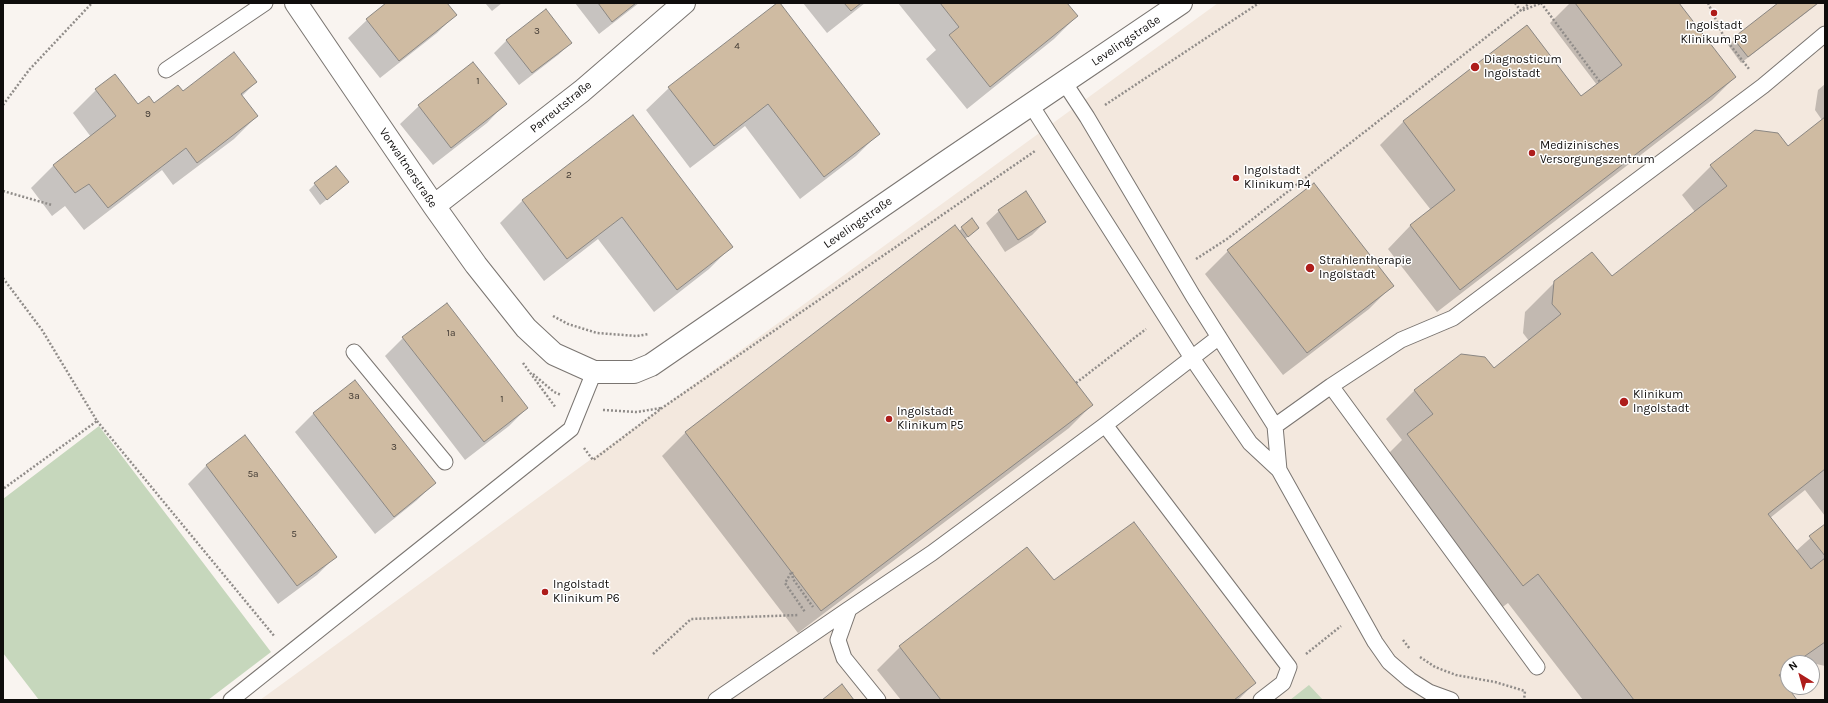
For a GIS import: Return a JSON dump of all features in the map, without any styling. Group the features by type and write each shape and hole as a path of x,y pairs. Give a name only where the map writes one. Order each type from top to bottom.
{"street":[{"name":"Vorwaltnerstraße","path":"296,3 434,206 476,265 526,328"},
{"name":"Parreutstraße","path":"434,206 582,91 684,3"},
{"name":"Levelingstraße","path":"526,328 554,354 594,372 634,372 651,365 1181,3"}],"lane":[{"path":"166,70 265,3"},
{"path":"1275,426 1331,386 1401,340 1454,318 1763,86 1825,34"},
{"path":"1064,82 1219,337 1275,426 1279,470"},
{"path":"1031,105 1192,358 1250,444 1279,470 1375,642 1389,662 1410,680 1429,692 1451,700"},
{"path":"716,700 818,629 932,553 1105,425 1219,337"},
{"path":"354,352 445,462"},
{"path":"231,700 288,653 571,429 594,372"},
{"path":"1331,386 1538,667"},
{"path":"1105,425 1289,667 1283,683 1261,700"},
{"path":"849,608 838,640 844,658 878,700"},
{"path":"818,629 838,640"}],"path":[{"path":"3,105 29,70 92,3"},
{"path":"1086,117 1259,3"},
{"path":"1515,3 1521,11"},
{"path":"1190,262 1227,239 1530,3"},
{"path":"1521,11 1541,3 1600,82"},
{"path":"1708,3 1724,37 1741,60"},
{"path":"662,408 1053,139"},
{"path":"3,191 52,205"},
{"path":"3,278 42,330 97,421 288,653"},
{"path":"548,313 568,324 596,333 637,336 652,334"},
{"path":"3,489 97,421"},
{"path":"653,654 691,620 807,615 819,614 793,579 792,572 785,583 807,615 818,629"},
{"path":"1289,667 1345,623"}],"shaded area":[{"name":"Klinikum Ingolstadt","path":"1218,3 1825,3 1825,700 260,700"}],"green space":[{"path":"99,426 271,652 208,700 39,700 3,653 3,499"},
{"path":"1309,685 1323,700 1290,700"}],"building":[{"path":"386,3 447,3 457,15 399,61 366,19"},
{"path":"598,3 636,3 612,22"},
{"path":"777,3 780,3 880,134 824,177 768,104 714,146 668,87"},
{"path":"844,3 861,3 851,11"},
{"path":"940,3 1067,3 1078,16 990,87 949,35 959,27"},
{"name":"Medizinisches Versorgungszentrum","path":"1575,3 1679,3 1736,77 1460,290 1410,225 1455,190 1403,121 1527,25 1581,96 1622,65"},
{"path":"1778,3 1818,3 1748,57 1733,38"},
{"path":"546,9 572,43 532,73 506,40"},
{"path":"234,52 257,82 241,94 258,116 197,163 186,148 108,208 89,184 75,193 53,165 116,116 95,89 115,74 138,104 149,96 154,103 178,85 183,91"},
{"path":"473,62 507,104 451,148 418,105"},
{"path":"633,115 733,247 677,290 622,217 567,259 522,200"},
{"name":"Klinikum Ingolstadt","path":"1825,117 1825,469 1768,514 1811,569 1825,558 1825,642 1806,655 1780,655 1780,695 1793,695 1797,700 1634,700 1538,574 1523,586 1407,434 1433,414 1414,390 1461,354 1485,357 1494,368 1561,314 1552,304 1554,281 1592,252 1612,276 1727,186 1710,165 1755,130 1778,133 1788,146"},
{"path":"336,166 349,182 327,200 314,183"},
{"name":"Strahlentherapie Ingolstadt","path":"1314,183 1394,286 1307,353 1227,250"},
{"path":"1026,191 1046,222 1018,240 998,210"},
{"path":"972,218 979,228 968,237 961,227"},
{"name":"Ingolstadt Klinikum P5","path":"955,225 1093,405 821,611 685,432"},
{"path":"447,303 528,408 484,442 402,337"},
{"path":"355,380 436,483 394,517 313,413"},
{"path":"245,435 337,557 297,586 206,465"},
{"path":"1134,522 1256,683 1234,700 941,700 899,646 1027,547 1054,580"},
{"path":"1825,524 1825,556 1809,536"},
{"path":"842,684 854,700 822,700"}],"place":[{"name":"Ingolstadt Klinikum P3","path":"1714,13"},
{"name":"Diagnosticum Ingolstadt","path":"1475,67"},
{"name":"Medizinisches Versorgungszentrum","path":"1532,153"},
{"name":"Ingolstadt Klinikum P4","path":"1236,178"},
{"name":"Strahlentherapie Ingolstadt","path":"1310,268"},
{"name":"Klinikum Ingolstadt","path":"1624,402"},
{"name":"Ingolstadt Klinikum P5","path":"889,419"},
{"name":"Ingolstadt Klinikum P6","path":"545,592"}]}
